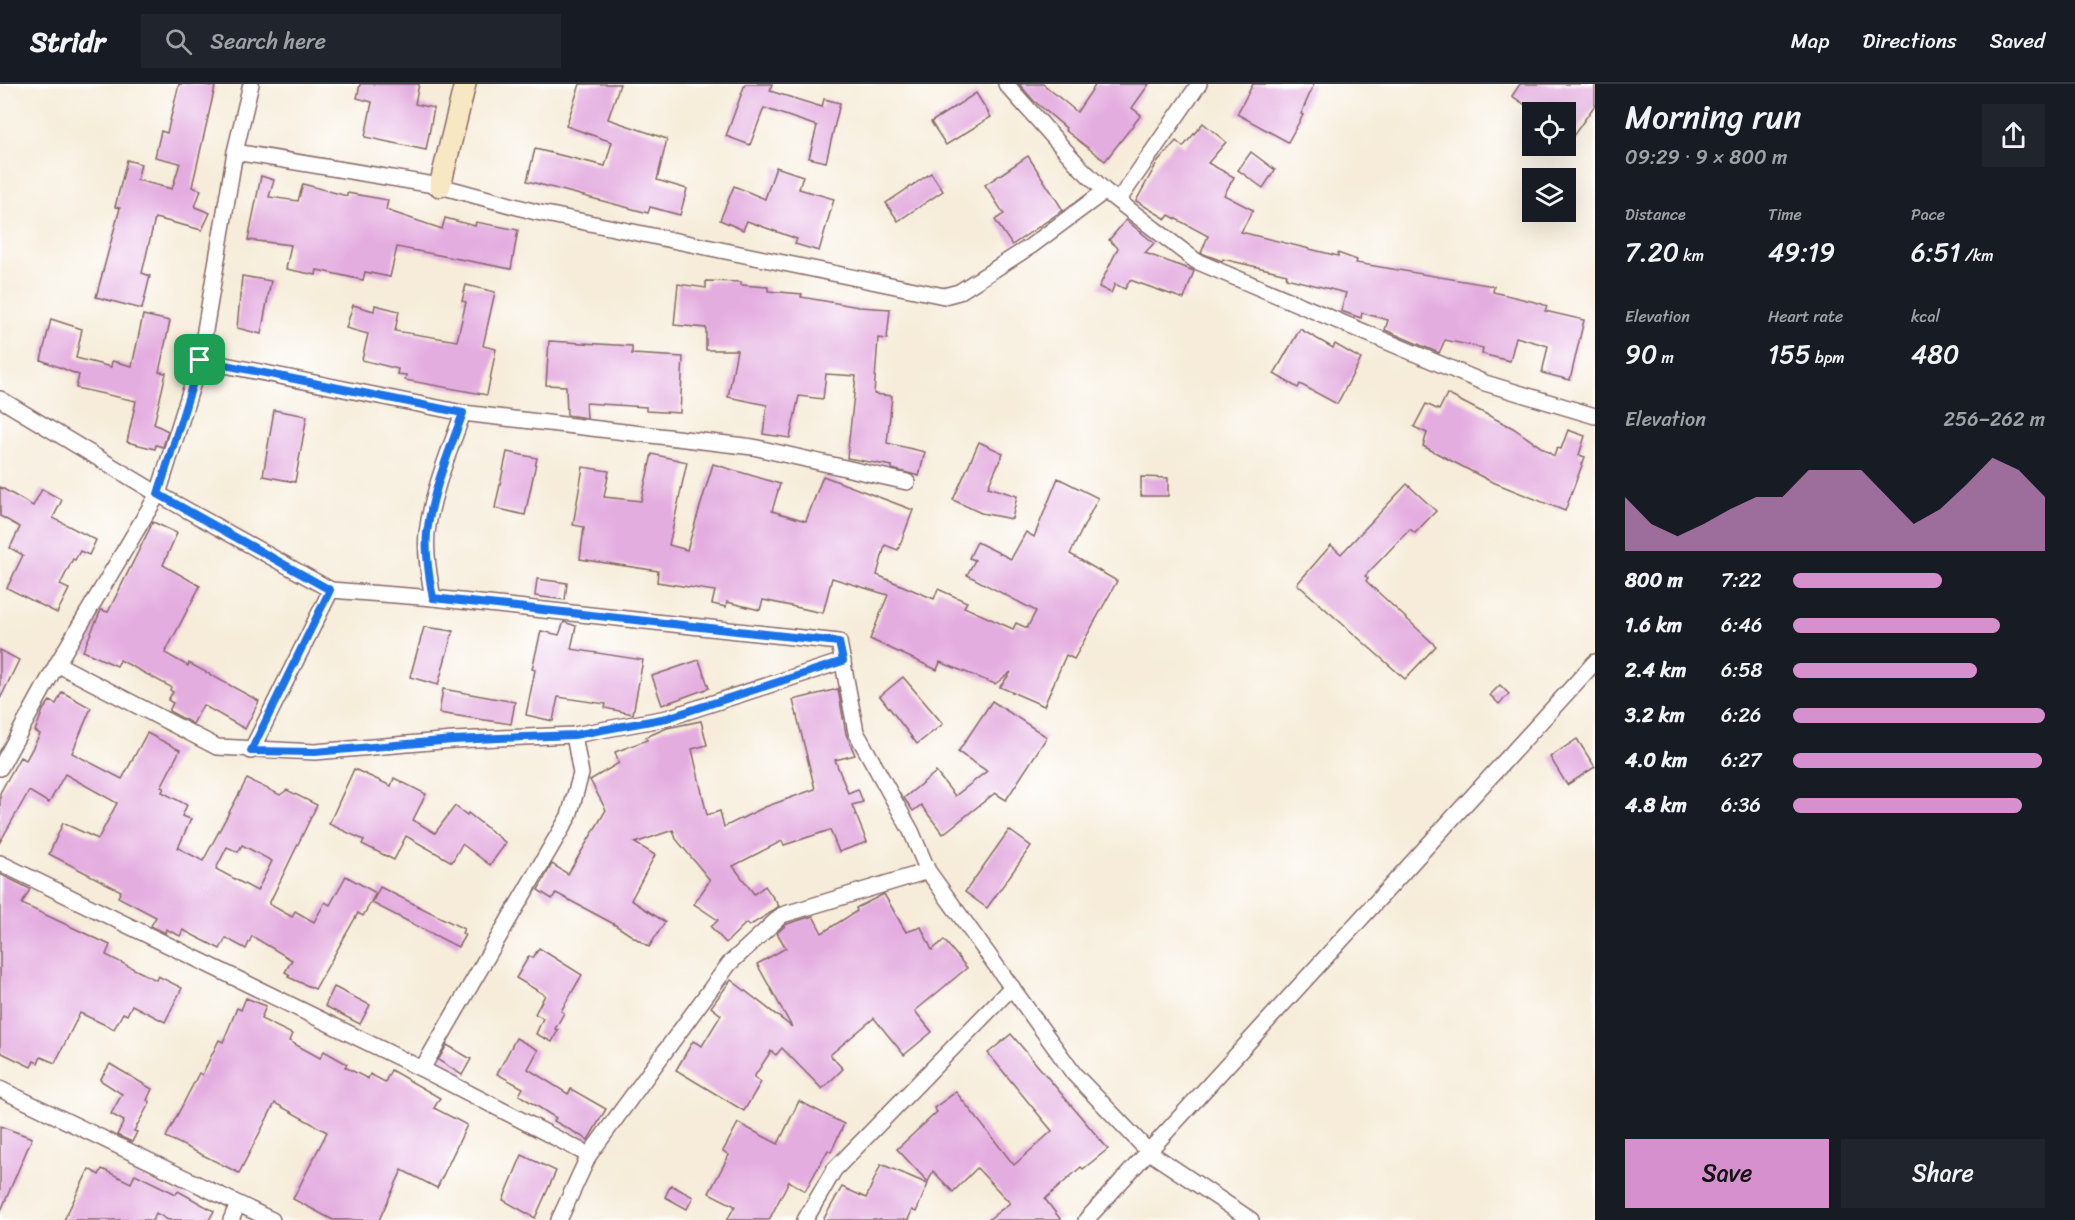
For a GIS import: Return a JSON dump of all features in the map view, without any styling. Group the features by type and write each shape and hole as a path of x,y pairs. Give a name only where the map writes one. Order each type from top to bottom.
{"street":[{"path":"0,768 57,664 158,494 200,360 236,152 251,84"},
{"path":"440,186 465,84"},
{"path":"1006,84 1079,165 1106,191 1196,261 1485,383 1595,416"},
{"path":"1118,201 1199,84"},
{"path":"236,152 440,186 536,212 944,296 959,292 1031,246 1106,191"},
{"path":"200,360 463,413 753,447 907,482"},
{"path":"0,399 158,494 330,590 433,598 839,642 856,732 911,831 928,871 1074,1074 1149,1152 1251,1220"},
{"path":"433,598 428,568 427,533 441,474 463,413"},
{"path":"251,751 330,590"},
{"path":"57,664 217,747 251,751 315,752 453,740 574,735 667,718 843,661"},
{"path":"1086,1220 1595,662"},
{"path":"422,1069 569,816 581,774 574,735"},
{"path":"0,863 422,1069 589,1155"},
{"path":"559,1220 589,1155 729,964 782,915 928,871"},
{"path":"805,1220 834,1170 1012,987"},
{"path":"0,1089 272,1220"},
{"path":"231,1220 238,1204"}],"building":[{"path":"179,84 203,84 215,87 192,187 201,190 195,207 210,213 202,230 155,218 142,273 150,276 142,309 96,297 120,208 115,207 127,160 141,164 137,180 172,189 180,163 155,157 161,131 167,133"},
{"path":"360,84 419,84 415,104 434,108 426,150 365,137 372,102 357,98"},
{"path":"580,84 620,84 608,119 667,139 657,180 687,189 680,215 650,207 648,213 527,181 535,149 605,166 612,142 566,126"},
{"path":"745,84 772,84 770,91 822,107 824,99 840,103 826,162 809,158 817,126 764,108 750,145 726,136"},
{"path":"1019,84 1043,84 1077,112 1096,84 1149,84 1132,108 1141,115 1105,161 1065,130 1066,128 1033,100"},
{"path":"1253,84 1314,84 1301,114 1303,115 1288,142 1237,114"},
{"path":"1520,84 1595,84 1595,105 1576,132 1576,102 1522,103 1512,96"},
{"path":"976,93 991,117 946,145 931,122"},
{"path":"1203,123 1226,142 1208,163 1234,177 1224,195 1253,210 1241,232 1338,256 1338,253 1357,260 1356,263 1494,286 1493,292 1539,303 1547,306 1545,311 1584,320 1570,380 1542,373 1548,346 1516,337 1510,361 1482,354 1483,348 1445,340 1439,353 1385,330 1388,320 1362,313 1361,318 1341,311 1346,293 1286,278 1287,274 1223,259 1222,261 1201,253 1208,236 1169,215 1166,219 1136,201 1157,163 1176,141 1183,147"},
{"path":"1251,152 1275,170 1263,188 1238,170"},
{"path":"1028,156 1063,210 1012,245 995,220 1004,214 985,185"},
{"path":"776,167 803,176 799,189 834,199 819,251 795,244 797,239 747,221 743,230 720,220 734,186 765,199"},
{"path":"931,173 943,191 898,221 886,203"},
{"path":"261,176 274,180 269,197 298,201 303,184 347,196 347,193 388,200 386,210 442,229 445,218 475,226 476,222 518,230 511,269 397,247 390,277 365,272 363,280 317,270 316,275 286,269 291,245 248,240"},
{"path":"1126,220 1154,243 1145,253 1194,271 1184,299 1130,280 1125,289 1115,284 1111,293 1099,287 1118,248 1109,240"},
{"path":"242,276 271,281 261,334 237,328"},
{"path":"706,281 741,282 741,285 768,287 768,291 802,294 801,297 859,307 890,309 887,339 878,338 874,394 892,396 887,443 925,452 919,476 892,469 892,466 847,458 856,376 826,374 823,399 799,396 790,438 763,434 767,405 728,397 737,350 706,350 706,328 674,325 678,284 706,288"},
{"path":"466,285 495,292 483,346 496,349 487,395 405,380 406,375 397,374 398,369 362,360 368,334 346,328 353,305 374,311 375,305 399,311 395,331 457,341 466,302 462,301"},
{"path":"143,315 170,321 159,372 166,373 154,424 168,431 163,447 156,445 155,449 127,442 136,401 76,388 79,375 41,360 51,319 82,329 76,358 111,367 112,361 132,366"},
{"path":"1300,329 1333,348 1335,344 1361,359 1337,404 1300,384 1298,388 1274,374"},
{"path":"549,341 632,346 632,354 683,357 680,413 646,411 646,407 586,403 587,418 567,415 566,386 546,385"},
{"path":"1447,394 1513,428 1554,456 1557,448 1561,449 1568,430 1585,436 1579,455 1585,457 1565,511 1490,481 1423,446 1427,433 1414,427 1426,404 1439,410"},
{"path":"274,410 307,416 295,482 263,476"},
{"path":"979,442 1003,453 988,487 1017,496 1012,519 981,513 953,500"},
{"path":"507,452 537,458 525,515 495,508"},
{"path":"652,454 687,462 669,545 687,550 713,464 780,484 772,511 806,521 823,476 913,510 898,550 885,545 877,575 934,599 938,589 967,602 964,607 1013,629 1016,623 1027,628 1036,611 967,575 975,560 969,558 977,542 1011,559 1026,532 1034,537 1058,478 1098,498 1070,554 1117,581 1074,659 1066,655 1044,706 1000,687 1011,672 995,684 940,662 937,670 870,639 888,595 832,578 823,613 763,600 760,610 727,602 726,607 712,604 715,591 657,582 658,571 580,559 584,527 573,525 583,467 609,471 604,497 641,501"},
{"path":"1141,477 1168,478 1168,496 1141,496"},
{"path":"1407,484 1436,511 1415,533 1410,529 1365,576 1368,578 1366,581 1436,646 1405,679 1297,584 1331,545 1341,554"},
{"path":"0,487 33,506 42,489 62,500 53,518 96,540 89,555 80,551 75,560 73,559 60,585 69,589 57,613 7,588 23,555 10,548 20,527 0,516"},
{"path":"153,522 177,533 163,565 200,586 165,653 188,666 189,663 259,701 245,729 203,705 193,724 169,711 173,703 168,700 173,692 170,690 171,687 120,660 117,666 83,651 101,610 108,612"},
{"path":"537,579 567,583 565,600 535,596"},
{"path":"564,622 576,626 571,649 643,660 633,714 605,708 606,704 558,697 553,721 526,715 535,670 532,669 541,631 559,635"},
{"path":"424,627 453,631 438,685 410,677"},
{"path":"0,650 19,660 0,699"},
{"path":"699,660 709,688 662,705 652,676"},
{"path":"903,677 943,724 917,744 880,696"},
{"path":"1500,685 1509,694 1499,704 1490,695"},
{"path":"443,689 515,702 511,724 439,713"},
{"path":"838,689 846,734 855,755 835,760 848,793 858,789 863,802 852,805 867,842 839,852 830,830 784,845 782,841 733,866 754,894 765,886 779,906 749,926 746,923 726,943 711,927 718,920 694,904 710,880 676,839 673,830 635,843 655,855 631,900 665,922 649,947 612,923 556,893 552,899 538,890 552,864 568,874 606,810 590,780 619,763 615,752 647,740 646,737 667,728 701,721 707,745 692,749 707,815 720,811 724,827 765,807 815,789 793,700"},
{"path":"62,692 91,708 72,753 122,779 147,733 180,750 161,787 164,788 162,792 187,805 182,816 191,819 178,848 203,861 247,779 280,795 287,790 317,805 269,904 292,917 295,911 314,922 325,902 330,905 346,876 376,893 363,916 358,913 315,989 288,977 290,975 285,972 292,960 252,936 246,949 226,938 220,949 183,930 180,936 166,929 165,933 151,926 156,917 118,897 121,891 49,854 63,823 98,839 117,803 65,774 49,803 29,791 0,842 0,793 20,757 26,760 40,734 35,731 43,710 50,701 56,704","holes":["242,845 272,861 257,891 216,869 227,847 238,852"]},
{"path":"992,701 1047,737 1006,800 995,793 943,834 921,805 913,811 904,798 936,772 955,796 987,771 958,752"},
{"path":"1577,739 1595,767 1567,785 1550,757"},
{"path":"354,769 391,786 394,778 426,794 413,820 435,833 455,806 467,815 468,813 506,843 490,865 462,844 452,862 406,836 394,860 362,844 364,840 329,824"},
{"path":"1009,830 1031,846 987,908 965,892"},
{"path":"0,874 30,889 22,904 110,945 106,955 156,980 158,976 182,988 165,1022 132,1005 127,1015 123,1013 114,1029 80,1013 55,1063 41,1057 38,1063 34,1061 31,1067 0,1052"},
{"path":"380,887 464,929 462,933 465,935 458,947 372,903"},
{"path":"884,894 906,932 921,927 932,950 944,940 967,968 915,1011 932,1032 904,1055 874,1018 830,1055 843,1069 822,1089 782,1048 776,1055 771,1051 754,1077 761,1082 744,1111 676,1070 693,1041 702,1046 721,1015 711,1007 731,980 792,1027 757,964 786,948 777,933 787,924 813,916 822,933 857,911 856,908"},
{"path":"539,948 582,975 561,1011 564,1013 555,1029 558,1030 552,1042 536,1034 543,1018 535,1014 545,995 516,978 529,956 533,958"},
{"path":"334,987 370,1005 360,1024 325,1006"},
{"path":"246,998 266,1006 261,1019 292,1034 289,1041 320,1058 324,1051 347,1064 345,1067 368,1079 370,1074 385,1082 391,1070 440,1098 434,1108 467,1125 437,1188 402,1170 379,1220 333,1220 293,1199 327,1132 275,1103 239,1173 166,1137 199,1073 202,1075 219,1040 223,1042 237,1008 241,1010"},
{"path":"1011,1034 1108,1149 1083,1169 1081,1167 1045,1199 1061,1220 988,1220 1010,1203 977,1168 953,1192 933,1171 928,1182 897,1149 937,1112 934,1108 956,1092 1014,1165 1052,1131 988,1053"},
{"path":"516,1038 538,1050 528,1069 568,1094 571,1089 606,1109 588,1140 554,1121 556,1118 519,1095 523,1088 497,1074"},
{"path":"447,1045 471,1059 462,1075 438,1060"},
{"path":"110,1064 152,1089 147,1100 150,1102 134,1131 137,1132 132,1142 117,1135 124,1121 111,1114 122,1094 100,1080"},
{"path":"799,1101 844,1124 831,1152 828,1150 805,1191 789,1181 769,1220 727,1220 735,1206 709,1193 729,1155 723,1151 738,1123 778,1144"},
{"path":"0,1126 32,1138 0,1213"},
{"path":"522,1155 556,1171 535,1218 503,1200"},
{"path":"881,1164 928,1184 916,1212 912,1210 908,1220 823,1220 842,1187 866,1198"},
{"path":"89,1169 99,1175 102,1169 131,1183 135,1174 176,1194 178,1191 214,1211 209,1220 168,1220 156,1213 153,1220 64,1220"},
{"path":"671,1185 693,1197 687,1209 665,1197"}],"route":[{"path":"200,360 463,413 441,474 427,533 428,568 433,598 839,642 843,661 667,718 574,735 453,740 315,752 251,751 330,590 158,494 200,360"}]}
